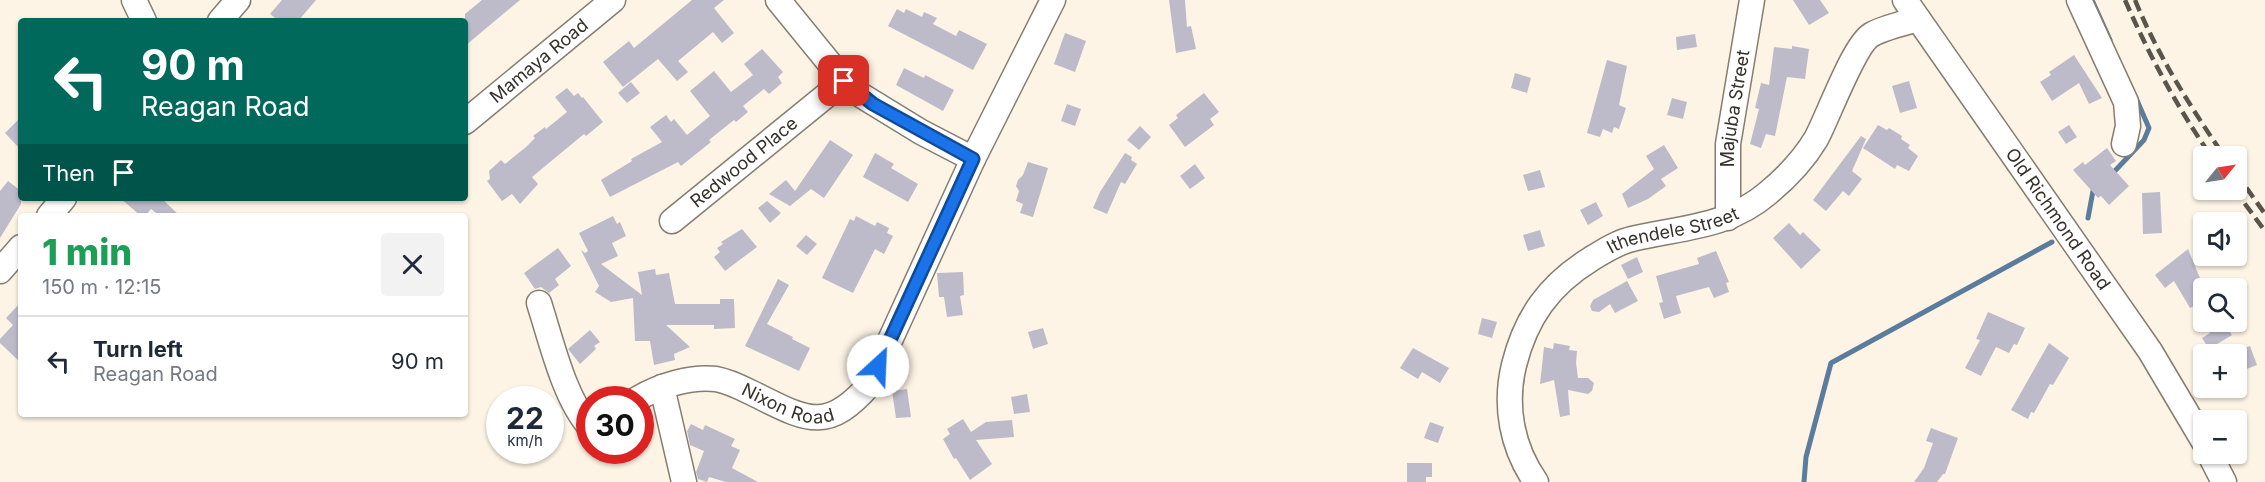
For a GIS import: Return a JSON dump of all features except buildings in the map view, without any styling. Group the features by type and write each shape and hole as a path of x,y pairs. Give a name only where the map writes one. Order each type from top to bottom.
{"street":[{"path":"134,0 143,18"},
{"path":"223,18 238,0"},
{"name":"Mamaya Road","path":"468,120 613,0"},
{"path":"778,0 844,81 873,104 973,159"},
{"name":"Nixon Road","path":"654,391 691,379 717,379 801,416 821,417 835,413 854,402 870,384 973,159 1053,0"},
{"name":"Majuba Street","path":"1728,218 1728,144 1752,0"},
{"path":"2079,0 2126,102 2128,126 2124,144"},
{"name":"Ithendele Street","path":"1536,482 1525,466 1514,435 1508,401 1518,347 1531,318 1551,290 1572,271 1601,252 1630,239 1699,227 1728,218 1768,194 1786,177 1815,140 1857,51 1870,35 1912,9"},
{"name":"Old Richmond Road","path":"1912,9 2144,342 2193,424"},
{"name":"Redwood Place","path":"672,221 844,81"},
{"path":"52,213 62,201"},
{"path":"0,271 18,250"},
{"path":"539,303 576,407"},
{"path":"662,387 684,482"},
{"path":"2215,464 2224,482"}],"waterway":[{"path":"2092,0 2110,40"},
{"path":"2112,174 2144,140 2149,128 2136,98"},
{"path":"2088,218 2093,191 2096,188"},
{"path":"1804,482 1806,457 1831,363 2052,242"}],"railway":[{"path":"2125,0 2164,80 2205,146"},
{"path":"2135,0 2175,80 2217,146"},
{"path":"2247,189 2265,214"},
{"path":"2242,200 2265,231"}],"route":[{"path":"844,81 873,104 973,159 878,366"}]}
